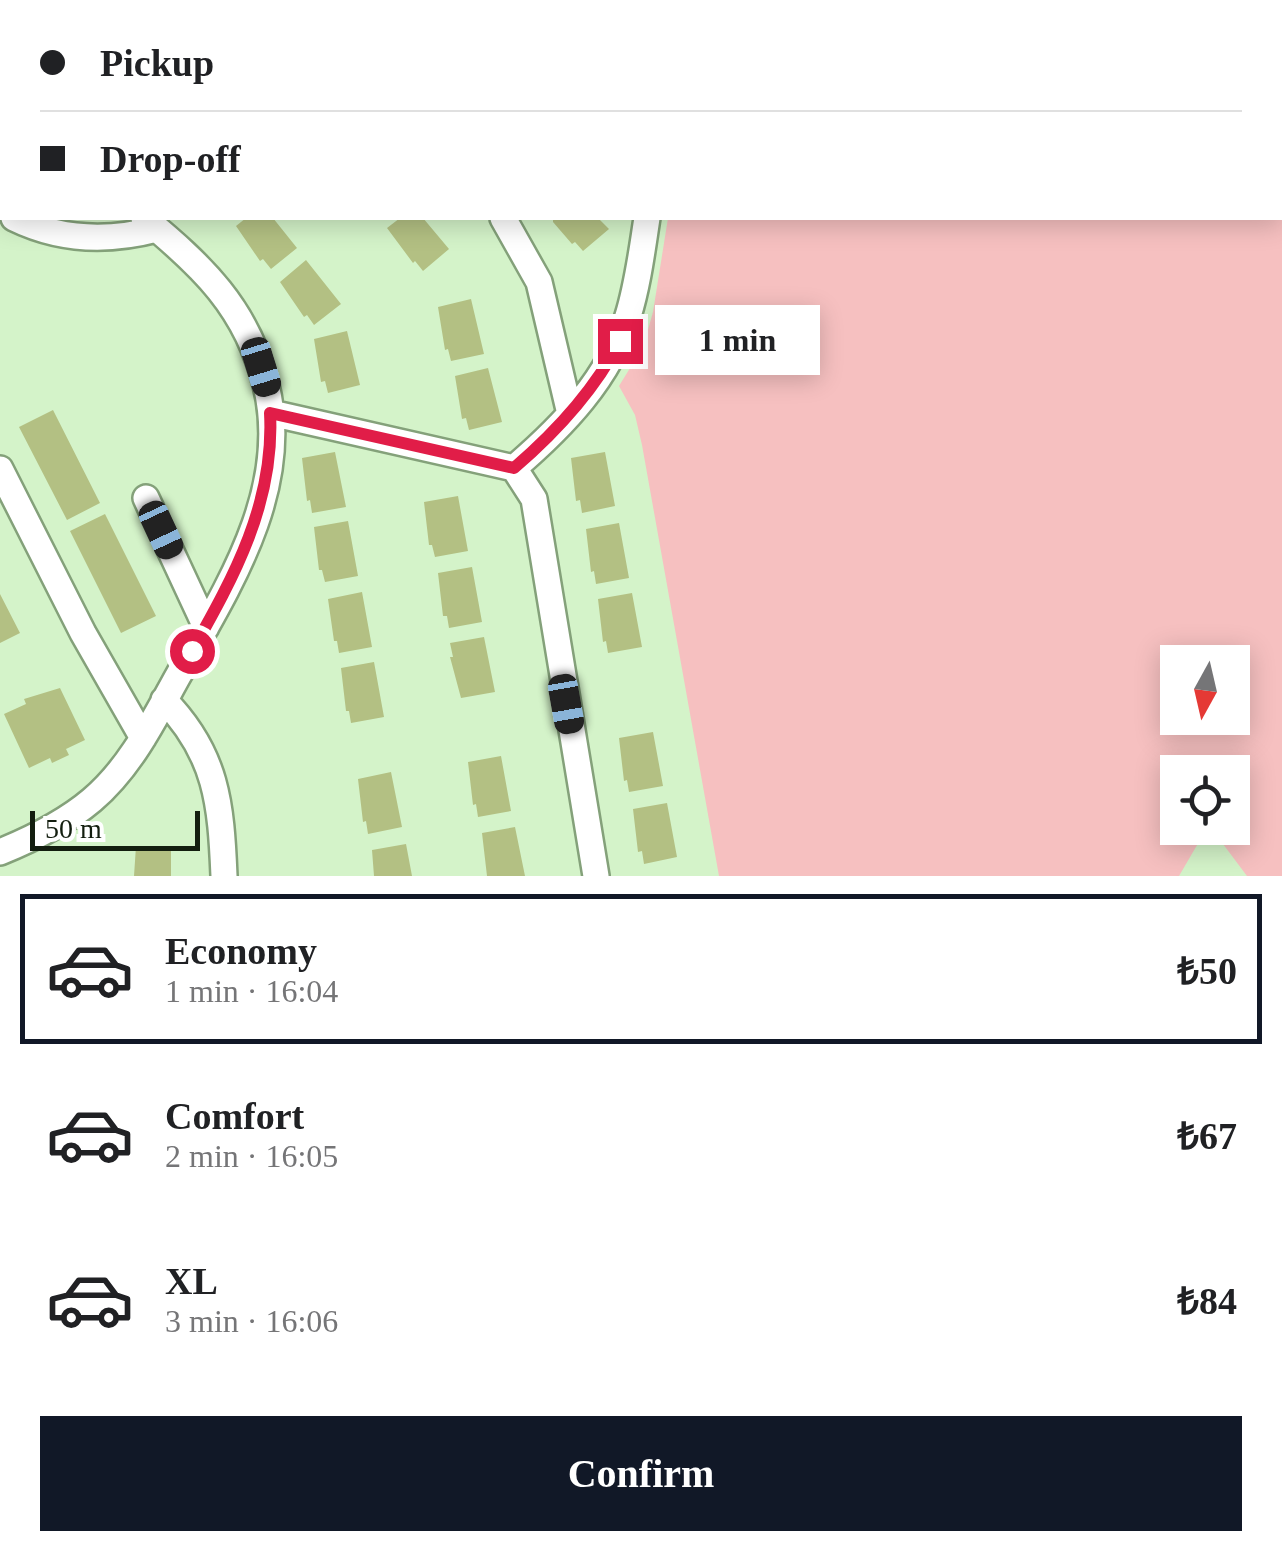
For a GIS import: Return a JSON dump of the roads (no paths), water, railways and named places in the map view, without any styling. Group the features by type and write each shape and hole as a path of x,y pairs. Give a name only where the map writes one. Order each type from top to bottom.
{"street":[{"path":"0,852 92,801 142,738 237,568 265,491 270,454 270,413 261,367 232,306 215,281 150,223 133,236 94,239 43,230 19,220"},
{"path":"504,220 540,282 570,414"},
{"path":"514,468 570,414 607,366 620,341 635,290 647,220"},
{"path":"270,413 514,468 534,500 596,876"},
{"path":"0,468 83,633 142,738"},
{"path":"146,498 206,627"},
{"path":"164,700 198,740 211,772 222,824 224,876"}]}
